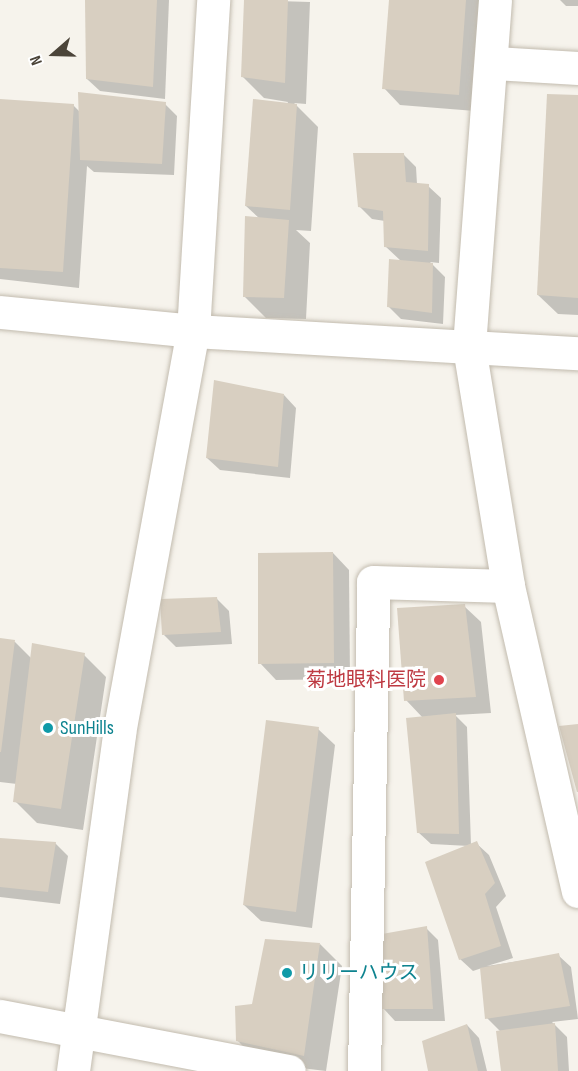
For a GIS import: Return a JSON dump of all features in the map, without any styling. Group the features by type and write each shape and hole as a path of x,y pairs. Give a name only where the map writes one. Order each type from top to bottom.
{"street":[{"path":"73,1071 77,1028 119,733 193,331 213,0"},
{"path":"495,0 494,63 469,347 508,586 578,891"},
{"path":"494,63 578,68"},
{"path":"0,312 193,331 578,353"},
{"path":"364,1071 373,582 508,586"},
{"path":"0,1016 77,1028 289,1071"}],"building":[{"path":"85,0 157,0 153,87 86,79"},
{"path":"244,0 288,0 285,83 241,77"},
{"path":"389,0 466,0 459,95 382,89"},
{"path":"78,92 166,102 162,164 80,160"},
{"path":"547,94 578,95 578,298 537,295"},
{"path":"0,99 74,104 63,272 0,268"},
{"path":"253,99 297,104 290,210 245,206"},
{"path":"353,153 404,153 406,182 429,184 428,251 384,247 383,211 358,207"},
{"path":"245,216 289,220 284,298 243,297"},
{"path":"389,259 433,263 432,313 387,307"},
{"path":"214,380 284,394 278,467 206,458"},
{"path":"333,552 334,663 258,664 258,553"},
{"path":"217,597 221,632 162,635 160,599"},
{"path":"465,604 476,697 404,701 397,608"},
{"path":"0,638 15,640 1,752 0,752"},
{"name":"SunHills","path":"32,643 85,653 61,809 13,802"},
{"path":"456,713 459,834 417,833 406,718"},
{"path":"266,720 319,727 296,912 243,905"},
{"path":"578,724 578,792 577,792 559,726"},
{"path":"0,838 56,842 48,892 0,887"},
{"path":"477,841 495,883 485,894 501,946 459,960 425,862"},
{"path":"427,926 433,1009 381,1009 382,934"},
{"name":"リリーハウス","path":"265,939 320,943 304,1056 236,1041 235,1006 252,1004"},
{"path":"559,953 570,1006 485,1019 480,968"},
{"path":"555,1023 558,1071 501,1071 496,1031"},
{"path":"467,1024 478,1071 428,1071 422,1041"}],"place":[{"name":"菊地眼科医院","path":"439,680"},
{"name":"SunHills","path":"48,728"},
{"name":"リリーハウス","path":"287,973"}]}
